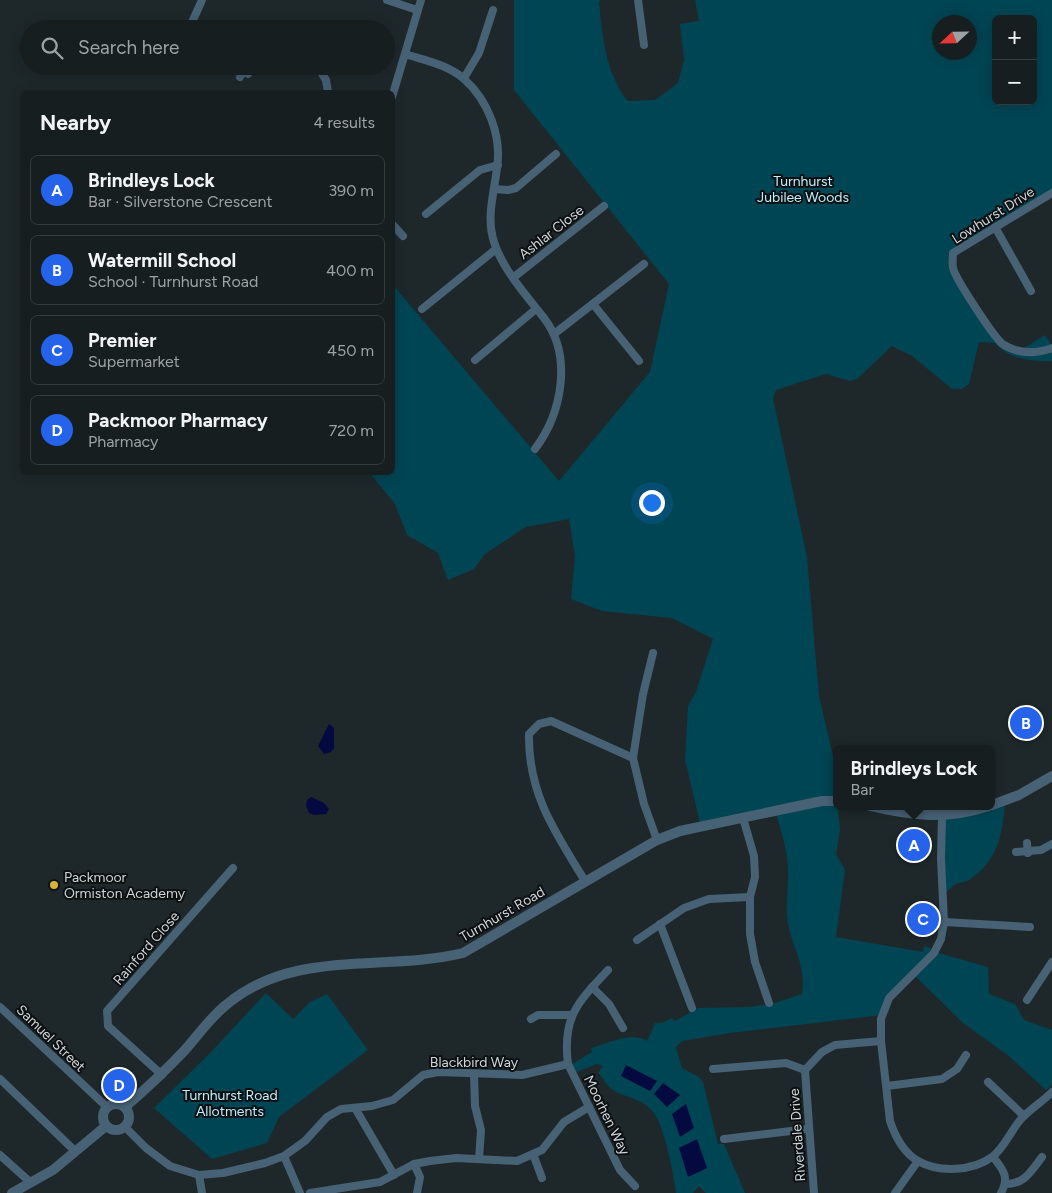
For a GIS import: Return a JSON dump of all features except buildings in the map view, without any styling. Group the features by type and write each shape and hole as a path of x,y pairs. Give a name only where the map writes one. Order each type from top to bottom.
{"street":[{"path":"184,16 194,19 202,0"},
{"path":"387,0 416,10"},
{"path":"394,90 420,0"},
{"path":"638,0 644,45"},
{"path":"464,78 479,53 493,10"},
{"path":"405,54 446,68 464,78 482,100 493,124 497,140 498,165 489,223 496,249 554,334 561,363 560,388 551,424 535,448"},
{"path":"323,75 326,80 328,90"},
{"path":"494,189 508,190 516,188 542,160 556,154"},
{"path":"426,214 434,203 480,170 498,165"},
{"name":"Lowhurst Drive","path":"1052,193 953,253 953,269 988,327 1002,345 1016,351 1030,353 1052,348"},
{"name":"Ashlar Close","path":"514,277 604,206"},
{"path":"395,227 403,236"},
{"path":"995,227 1031,291"},
{"path":"422,310 496,249"},
{"path":"554,334 644,264"},
{"path":"594,304 629,355 639,361"},
{"path":"487,362 478,358 536,308"},
{"path":"653,654 643,694 633,758 644,804 657,840"},
{"path":"585,881 544,811 528,760 529,734 539,724 551,721 633,758"},
{"path":"995,804 1019,795 1052,776"},
{"name":"Turnhurst Road","path":"125,1107 162,1075 226,1005 260,983 298,970 347,963 440,958 463,953 657,840 680,832 743,818 822,801 833,801"},
{"path":"887,810 909,815 942,816 971,810"},
{"path":"942,816 941,859 944,922 941,938 934,954 899,987 886,1003 881,1019 881,1041 890,1121 894,1133 900,1143 918,1161 935,1167 959,1169 993,1157 1024,1116 1052,1092"},
{"path":"743,818 754,856 755,876 750,898 750,934 755,962 770,1003"},
{"path":"1027,843 1028,853"},
{"path":"1016,852 1028,853 1052,844"},
{"name":"Rainford Close","path":"162,1075 108,1026 107,1011 233,868"},
{"path":"637,940 684,908 709,899 750,898"},
{"path":"944,922 1030,928"},
{"path":"660,924 692,1008"},
{"path":"1027,1000 1052,962"},
{"path":"568,1064 566,1052 570,1015 608,970"},
{"path":"592,987 609,1004 623,1028"},
{"name":"Samuel Street","path":"1,1010 107,1107"},
{"path":"535,1014 570,1015"},
{"name":"Riverdale Drive","path":"814,1193 805,1070 822,1052 836,1045 881,1041"},
{"path":"887,1086 942,1079 957,1069 966,1055"},
{"path":"713,1069 786,1063 805,1070"},
{"name":"Blackbird Way","path":"199,1176 266,1163 284,1156 305,1141 327,1117 341,1109 393,1100 424,1075 438,1072 522,1075 568,1064"},
{"name":"Moorhen Way","path":"568,1064 620,1170 635,1186"},
{"path":"474,1074 475,1106 481,1130 479,1159"},
{"path":"1,1082 75,1151"},
{"path":"988,1082 1024,1116"},
{"path":"118,1104 125,1107 129,1115 125,1127 115,1130 106,1126 103,1118 107,1107 118,1104"},
{"path":"310,1193 326,1189 371,1189 414,1164 456,1158 517,1161 546,1147 564,1122 589,1107"},
{"path":"355,1108 394,1175"},
{"path":"12,1193 52,1170 106,1126"},
{"path":"125,1127 146,1148 170,1166 199,1176 202,1193"},
{"path":"724,1139 808,1129"},
{"path":"533,1154 542,1180"},
{"path":"0,1155 30,1182"},
{"path":"284,1156 300,1193"},
{"path":"993,1157 1005,1174 1006,1184 1001,1193"},
{"path":"1006,1184 1014,1184 1027,1177 1042,1157"},
{"path":"895,1193 918,1161"},
{"path":"414,1164 420,1177 417,1193"},
{"name":"Moorhen Way","path":"618,1181 625,1175"}],"green space":[{"name":"Turnhurst Jubilee Woods","path":"514,0 601,0 599,2 600,15 606,54 615,79 628,101 655,100 678,83 684,60 680,24 699,21 695,0 1052,0 1052,193 953,253 953,269 1002,345 1024,348 1045,335 1052,346 1052,361 1036,361 1021,358 1007,353 995,343 979,342 969,384 962,389 952,389 912,356 892,346 857,379 850,381 826,374 776,390 773,398 807,557 819,696 833,756 833,810 838,810 840,830 836,854 845,870 836,937 923,952 924,946 936,950 935,952 988,967 989,994 1015,1004 1024,1020 1052,1030 1052,1085 1046,1090 1009,1056 963,1023 913,974 899,987 882,1015 730,1033 682,1041 676,1047 682,1068 699,1077 703,1082 718,1144 724,1144 745,1193 706,1193 699,1186 693,1193 676,1193 665,1138 653,1112 643,1103 618,1093 611,1088 598,1073 603,1066 597,1064 576,1072 572,1064 592,1052 591,1048 612,1041 634,1037 647,1041 655,1023 662,1023 672,1018 675,1021 698,1008 750,1007 775,1003 802,994 801,966 788,923 787,861 775,811 701,827 685,760 688,706 696,692 713,639 672,618 602,611 571,599 575,556 569,519 526,527 485,554 474,569 448,580 438,553 407,535 395,504 372,475 395,475 395,287 559,481 650,372 669,284 514,90","holes":["626,1066 657,1081 650,1091"]},
{"path":"1005,801 1003,824 993,855 979,872 969,880 956,884 942,896 942,816 967,810 995,810 995,803"},
{"name":"Turnhurst Road Allotments","path":"266,993 293,1019 310,1002 327,994 368,1050 279,1117 267,1143 212,1159 154,1108 210,1053"}],"shaded area":[{"path":"329,724 334,728 334,748 331,752 324,754 318,746"},
{"path":"311,797 324,803 329,809 326,814 314,815 309,813 306,806 307,800"},
{"path":"626,1065 657,1081 650,1091 621,1076"},
{"path":"663,1083 680,1095 667,1107 654,1094"},
{"path":"686,1104 694,1128 680,1137 672,1114"},
{"path":"697,1139 707,1168 688,1177 679,1148"}],"place":[{"name":"Watermill School","path":"1026,723"},
{"name":"Brindleys Lock","path":"914,845"},
{"name":"Packmoor Ormiston Academy","path":"54,885"},
{"name":"Premier","path":"923,919"},
{"name":"Packmoor Pharmacy","path":"119,1085"}]}
